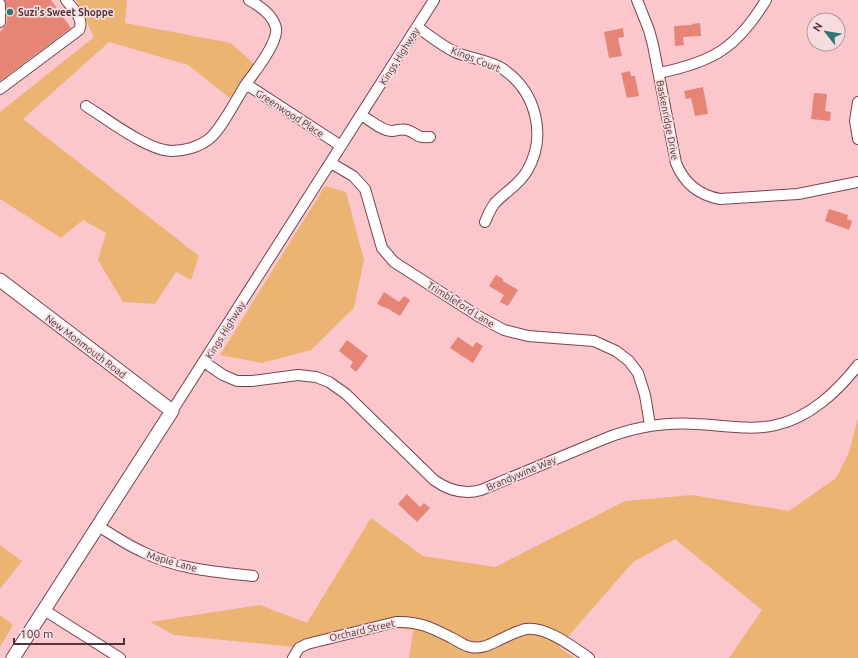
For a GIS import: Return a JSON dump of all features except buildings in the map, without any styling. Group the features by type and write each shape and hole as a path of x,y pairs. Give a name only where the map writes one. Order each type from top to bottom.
{"main road":[{"name":"New Monmouth Road","path":"0,280 172,411"},
{"name":"Kings Highway","path":"13,658 172,411"}],"street":[{"path":"0,89 79,30 81,26 80,19 66,0"},
{"name":"Greenwood Place","path":"249,0 260,6 273,21 277,29 267,55 246,84 341,146"},
{"name":"Kings Highway","path":"172,411 434,0"},
{"name":"Baskenridge Drive","path":"637,0 649,30 659,73 676,163 683,178 696,191 707,196 720,199 783,196 858,182"},
{"path":"659,73 689,66 717,54 736,40 754,20 766,0"},
{"path":"0,4 0,22"},
{"name":"Kings Court","path":"417,27 454,52 489,62 503,69 520,85 531,102 536,120 537,135 536,148 531,163 527,172 518,183 494,204 484,222"},
{"path":"86,106 150,146 166,151 183,150 209,139 222,122 246,84"},
{"path":"858,102 855,122 858,139"},
{"path":"362,114 386,130 393,132 401,129 407,129 421,138 430,137"},
{"name":"Trimbleford Lane","path":"331,163 353,176 365,189 382,248 394,262 478,316 504,330 528,336 594,341 616,351 629,361 638,374 646,395 650,425"},
{"name":"Brandywine Way","path":"204,362 223,375 237,381 252,381 298,374 316,377 329,382 346,394 434,480 444,487 461,492 481,490 618,433 650,425 695,424 754,428 767,427 783,423 799,416 820,402 839,386 858,364"},
{"name":"Maple Lane","path":"98,526 156,558 200,569 253,576"},
{"path":"44,610 106,654 120,658"},
{"name":"Orchard Street","path":"294,658 299,648 320,640 396,622 425,625 472,648 482,647 521,630 534,629 562,640 589,658"}],"shaded area":[{"path":"76,0 127,0 125,23 231,43 254,64 230,98 188,65 109,42 23,119 199,256 191,280 176,272 155,304 123,302 98,260 106,233 83,220 61,238 0,199 0,112 94,37"},
{"path":"325,186 346,192 364,260 354,308 311,350 262,363 220,355"},
{"path":"858,418 858,658 729,658 762,610 675,539 633,562 559,647 574,658 409,658 413,630 373,625 305,648 174,635 150,622 260,605 307,623 371,518 423,556 495,567 625,501 692,495 789,511 836,478 849,452"},
{"path":"0,545 22,561 0,589"},
{"path":"0,615 13,625 0,647"}],"place":[{"name":"Suzi's Sweet Shoppe","path":"10,12"}]}
